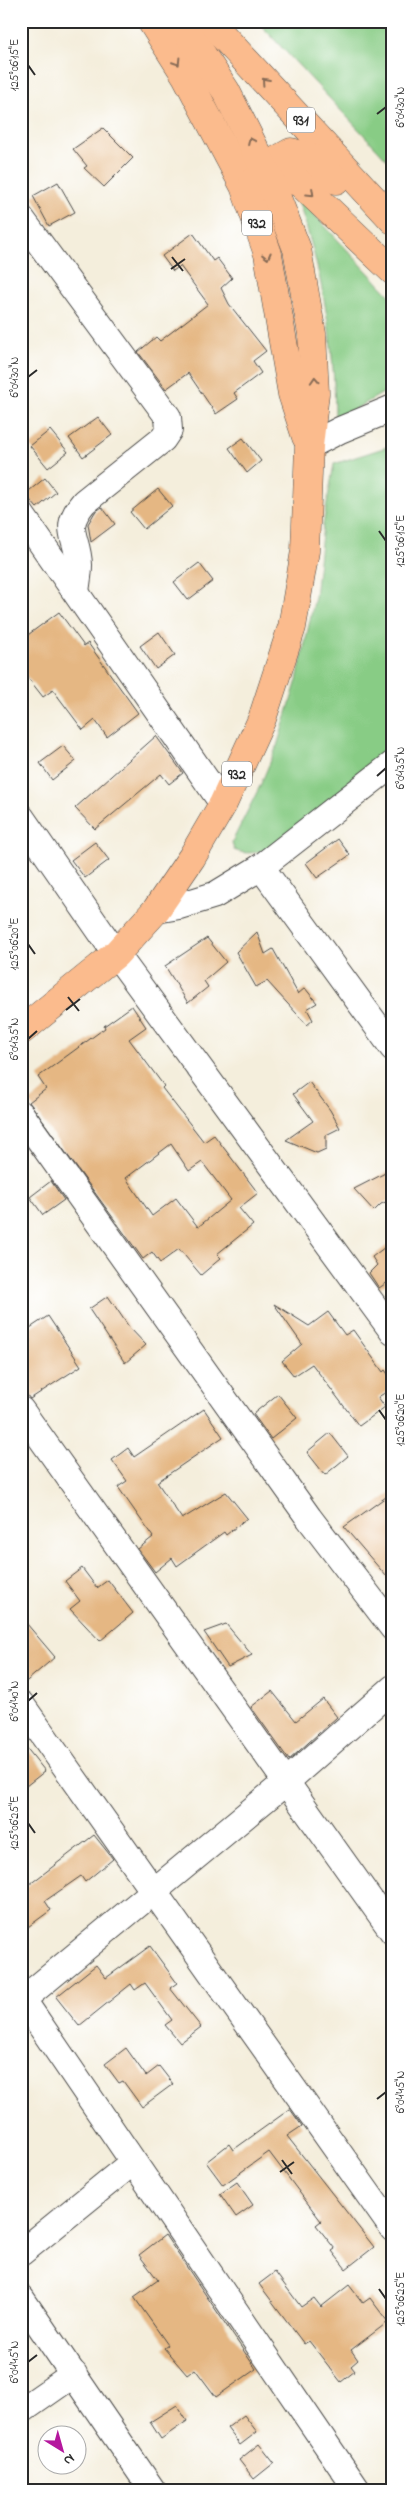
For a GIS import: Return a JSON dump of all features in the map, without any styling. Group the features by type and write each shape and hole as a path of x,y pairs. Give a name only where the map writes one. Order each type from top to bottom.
{"main road":[{"name":"932","path":"151,21 256,180"},
{"name":"932","path":"21,1031 116,954 156,910 192,857 223,804 262,719 292,628 305,551 309,446 292,394 256,180 226,91 180,21"},
{"name":"931","path":"210,21 393,220"},
{"path":"256,180 277,160 291,152 313,158 351,194 376,227 393,242"},
{"path":"256,180 299,182 393,271"}],"street":[{"path":"21,218 168,417 169,430 163,439 84,502 73,515 70,528 79,565 76,592"},
{"path":"309,446 340,430 393,408"},
{"path":"21,514 223,804"},
{"path":"156,910 179,906 215,895 261,867 393,764"},
{"path":"21,817 116,954 393,1332"},
{"path":"261,867 393,1048"},
{"path":"21,1114 309,1518 393,1628"},
{"path":"21,1410 393,1932"},
{"path":"358,2491 22,1999 286,1782 393,1688"},
{"path":"21,1704 154,1889 393,2229"},
{"path":"21,2253 133,2162"},
{"path":"21,2298 153,2491"},
{"path":"21,2411 74,2374"}],"green space":[{"path":"257,21 393,21 393,166"},
{"path":"296,195 393,299 393,387 335,421 330,334 320,278"},
{"path":"393,445 393,749 282,843 252,853 234,850 232,842 260,786 277,746 297,680 315,597 323,525 334,464"}],"building":[{"path":"103,128 133,158 104,187 84,168 87,166 73,149"},
{"path":"58,182 75,212 49,226 33,196"},
{"path":"193,233 213,261 217,258 232,278 221,288 229,304 266,351 253,361 261,373 234,393 238,399 216,414 188,373 166,389 138,352 156,337 160,341 208,304 180,266 173,271 162,256"},
{"path":"98,417 112,435 83,457 69,438"},
{"path":"50,430 68,452 48,468 30,446"},
{"path":"243,438 261,461 247,473 229,448"},
{"path":"45,478 56,492 37,508 25,494"},
{"path":"158,489 172,506 144,529 130,512"},
{"path":"102,507 115,524 91,542 88,524 95,512"},
{"path":"199,563 213,581 188,600 174,582"},
{"path":"59,612 84,646 88,643 138,713 107,737 95,720 83,730 53,690 43,697 21,669 21,640"},
{"path":"159,632 175,655 156,669 140,646"},
{"path":"156,736 183,773 169,784 161,774 95,829 75,808"},
{"path":"63,746 76,761 52,780 40,763"},
{"path":"338,839 350,855 317,878 306,863"},
{"path":"95,842 109,860 85,878 71,860"},
{"path":"257,932 265,954 273,949 298,994 305,988 317,1003 307,1009 313,1020 307,1025 267,981 256,987 236,952"},
{"path":"207,938 226,962 204,981 208,987 188,1003 165,966"},
{"path":"132,1006 146,1027 129,1039 164,1086 162,1088 204,1142 214,1135 258,1193 239,1208 253,1225 217,1254 221,1258 201,1275 179,1249 160,1263 152,1252 143,1259 29,1102 46,1089 38,1077 105,1028 104,1026","holes":["171,1144 189,1171 202,1162 231,1200 198,1227 176,1198 152,1216 126,1178"]},
{"path":"309,1082 330,1110 340,1128 326,1135 326,1149 317,1153 286,1140 313,1121 293,1094"},
{"path":"393,1169 393,1199 381,1204 374,1211 354,1189"},
{"path":"51,1181 64,1200 43,1215 30,1197"},
{"path":"393,1241 393,1290 388,1282 379,1288 369,1273 377,1265 372,1257"},
{"path":"108,1296 129,1327 146,1345 125,1363 89,1309"},
{"path":"274,1304 309,1326 328,1312 345,1335 353,1330 383,1372 385,1370 393,1381 393,1388 378,1397 385,1407 359,1426 312,1364 294,1376 282,1361 302,1344"},
{"path":"48,1316 81,1366 30,1399 21,1387 21,1346 30,1341 24,1332"},
{"path":"278,1394 297,1418 271,1439 253,1414"},
{"path":"204,1409 223,1437 157,1482 182,1519 226,1492 247,1518 226,1535 224,1532 177,1566 172,1558 155,1572 138,1549 153,1537 118,1487 127,1481 112,1460 128,1448 134,1457"},
{"path":"330,1433 348,1456 325,1475 307,1452"},
{"path":"393,1492 393,1584 344,1527"},
{"path":"82,1568 97,1588 108,1580 133,1613 100,1641 70,1609 80,1601 65,1581"},
{"path":"21,1617 55,1657 21,1686"},
{"path":"226,1624 252,1655 228,1667 204,1632"},
{"path":"272,1691 296,1721 323,1699 337,1717 289,1760 251,1707"},
{"path":"21,1741 45,1771 21,1790"},
{"path":"94,1835 113,1859 85,1882 81,1876 45,1901 51,1910 21,1932 21,1891"},
{"path":"150,1946 177,1983 170,1988 201,2027 180,2043 165,2025 172,2020 145,1983 135,1990 131,1984 79,2026 56,1997 96,1965 106,1978"},
{"path":"126,2048 146,2076 159,2066 173,2084 142,2107 123,2081 119,2083 105,2064"},
{"path":"290,2109 302,2126 287,2136 374,2247 346,2269 332,2251 335,2249 316,2225 321,2221 269,2152 223,2185 206,2162 229,2144 233,2150"},
{"path":"237,2182 253,2205 236,2217 220,2194"},
{"path":"165,2235 256,2369 216,2397 195,2369 187,2375 164,2348 168,2345 134,2297 158,2280 139,2255"},
{"path":"275,2272 301,2307 314,2298 321,2307 349,2285 363,2303 370,2298 388,2322 351,2350 358,2360 351,2366 355,2371 341,2382 309,2341 304,2344 259,2284"},
{"path":"177,2405 187,2421 161,2439 150,2422"},
{"path":"244,2415 257,2432 240,2445 227,2428"},
{"path":"259,2444 274,2463 254,2479 239,2460"}]}
